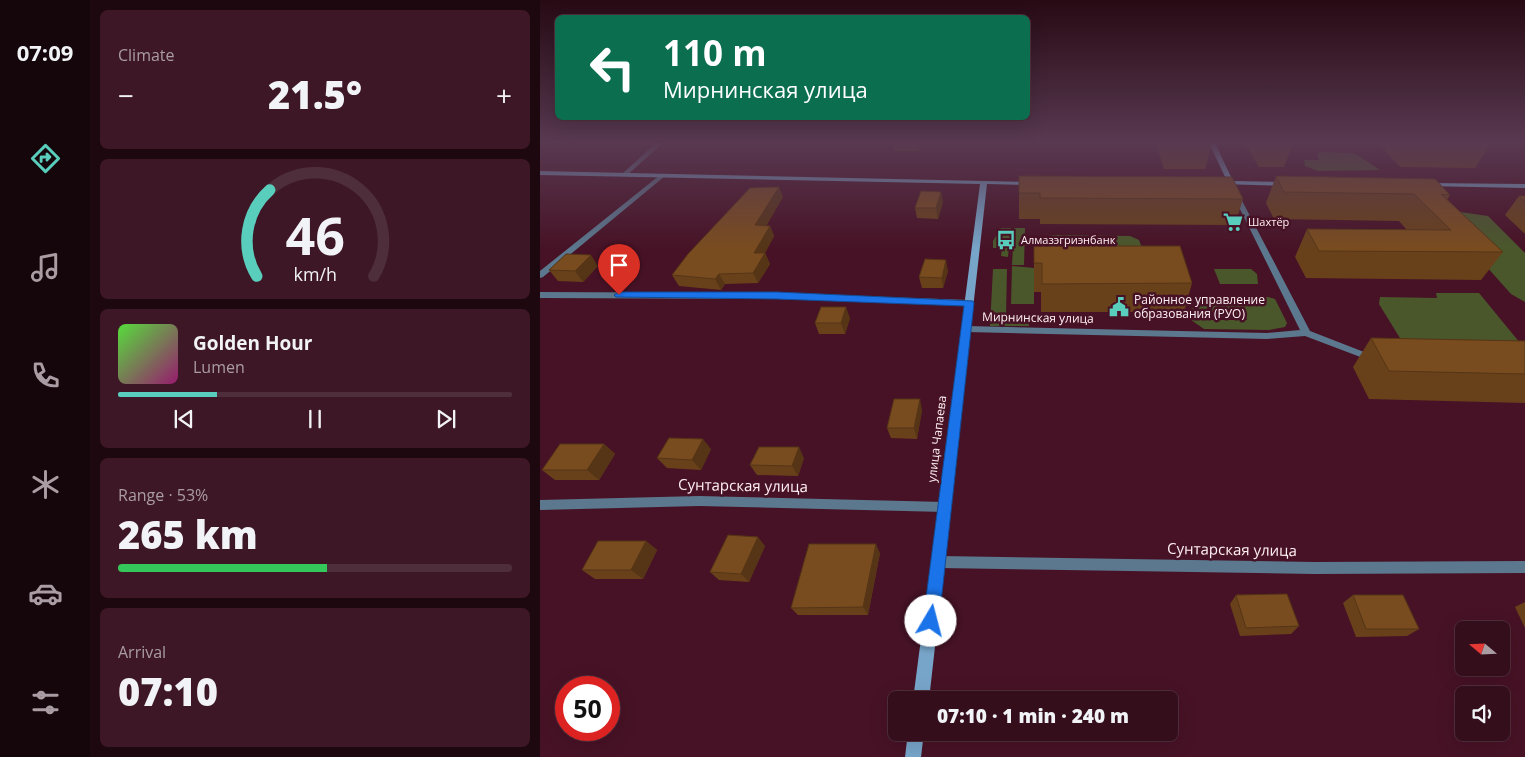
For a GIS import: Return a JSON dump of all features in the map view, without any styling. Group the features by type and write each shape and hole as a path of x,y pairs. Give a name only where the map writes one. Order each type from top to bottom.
{"main road":[{"path":"787,178 1042,183"},
{"path":"1228,178 1230,183"},
{"name":"улица Чапаева","path":"922,691 984,182"},
{"path":"1215,183 1290,184"},
{"path":"1419,185 1525,186"},
{"path":"913,757 915,741"}],"street":[{"path":"540,275 659,178"},
{"path":"1230,183 1306,333"},
{"name":"Мирнинская улица","path":"540,295 777,296 969,303"},
{"name":"Мирнинская улица","path":"967,329 1267,336 1306,333 1363,355 1382,355"},
{"name":"Сунтарская улица","path":"540,505 699,501 945,507"},
{"name":"Сунтарская улица","path":"939,562 1314,568 1525,566"}],"green space":[{"path":"1455,213 1488,216 1525,253 1525,302 1511,294 1462,239"},
{"path":"1001,228 1011,228 1008,257 1001,256 1002,248 993,248 993,241"},
{"path":"1014,228 1025,228 1024,265 1012,265"},
{"path":"1048,236 1130,236 1139,240 1142,248 1044,254 1043,239"},
{"path":"1012,266 1034,268 1034,304 1011,304"},
{"path":"993,269 1007,269 1006,316 1029,316 1029,326 990,326"},
{"path":"1214,269 1251,269 1257,274 1258,284 1220,284"},
{"path":"1436,293 1479,293 1525,349 1403,343 1379,304 1380,297 1437,298"},
{"path":"1268,297 1275,299 1287,323 1285,327 1269,330 1204,329 1191,320 1247,320 1246,317 1207,317 1206,313 1188,313 1187,310 1230,298"}],"building":[{"path":"1019,178 1233,178 1243,199 1040,198 1040,193 1019,193"},
{"path":"1277,178 1435,179 1450,195 1441,194 1503,252 1319,251 1307,229 1451,230 1414,194 1284,192"},
{"path":"779,187 755,225 770,226 754,253 765,253 753,273 719,274 715,279 672,275 688,254 750,188"},
{"path":"921,191 941,192 936,208 915,208"},
{"path":"1519,196 1525,196 1525,202"},
{"path":"1034,246 1180,246 1192,283 1042,284 1042,263 1034,263"},
{"path":"566,254 591,255 575,271 549,270"},
{"path":"925,259 946,260 942,278 919,277"},
{"path":"821,307 846,307 841,323 815,323"},
{"path":"1371,338 1525,341 1525,374 1389,371"},
{"path":"894,399 920,399 914,428 887,428"},
{"path":"669,438 703,439 692,460 657,458"},
{"path":"560,444 604,444 587,470 542,470"},
{"path":"759,447 799,447 792,466 750,465"},
{"path":"728,535 758,537 741,574 710,572"},
{"path":"598,541 646,541 631,570 582,570"},
{"path":"809,544 876,544 863,607 791,608"},
{"path":"1287,594 1299,626 1246,628 1236,595"},
{"path":"1353,595 1403,595 1419,629 1366,629"}],"place":[{"name":"Шахтёр","path":"1233,222"},
{"name":"Алмазэгриэнбанк","path":"1006,240"},
{"name":"Районное управление образования (РУО)","path":"1119,307"}],"route":[{"path":"619,295 777,296 969,303 931,621"}]}
